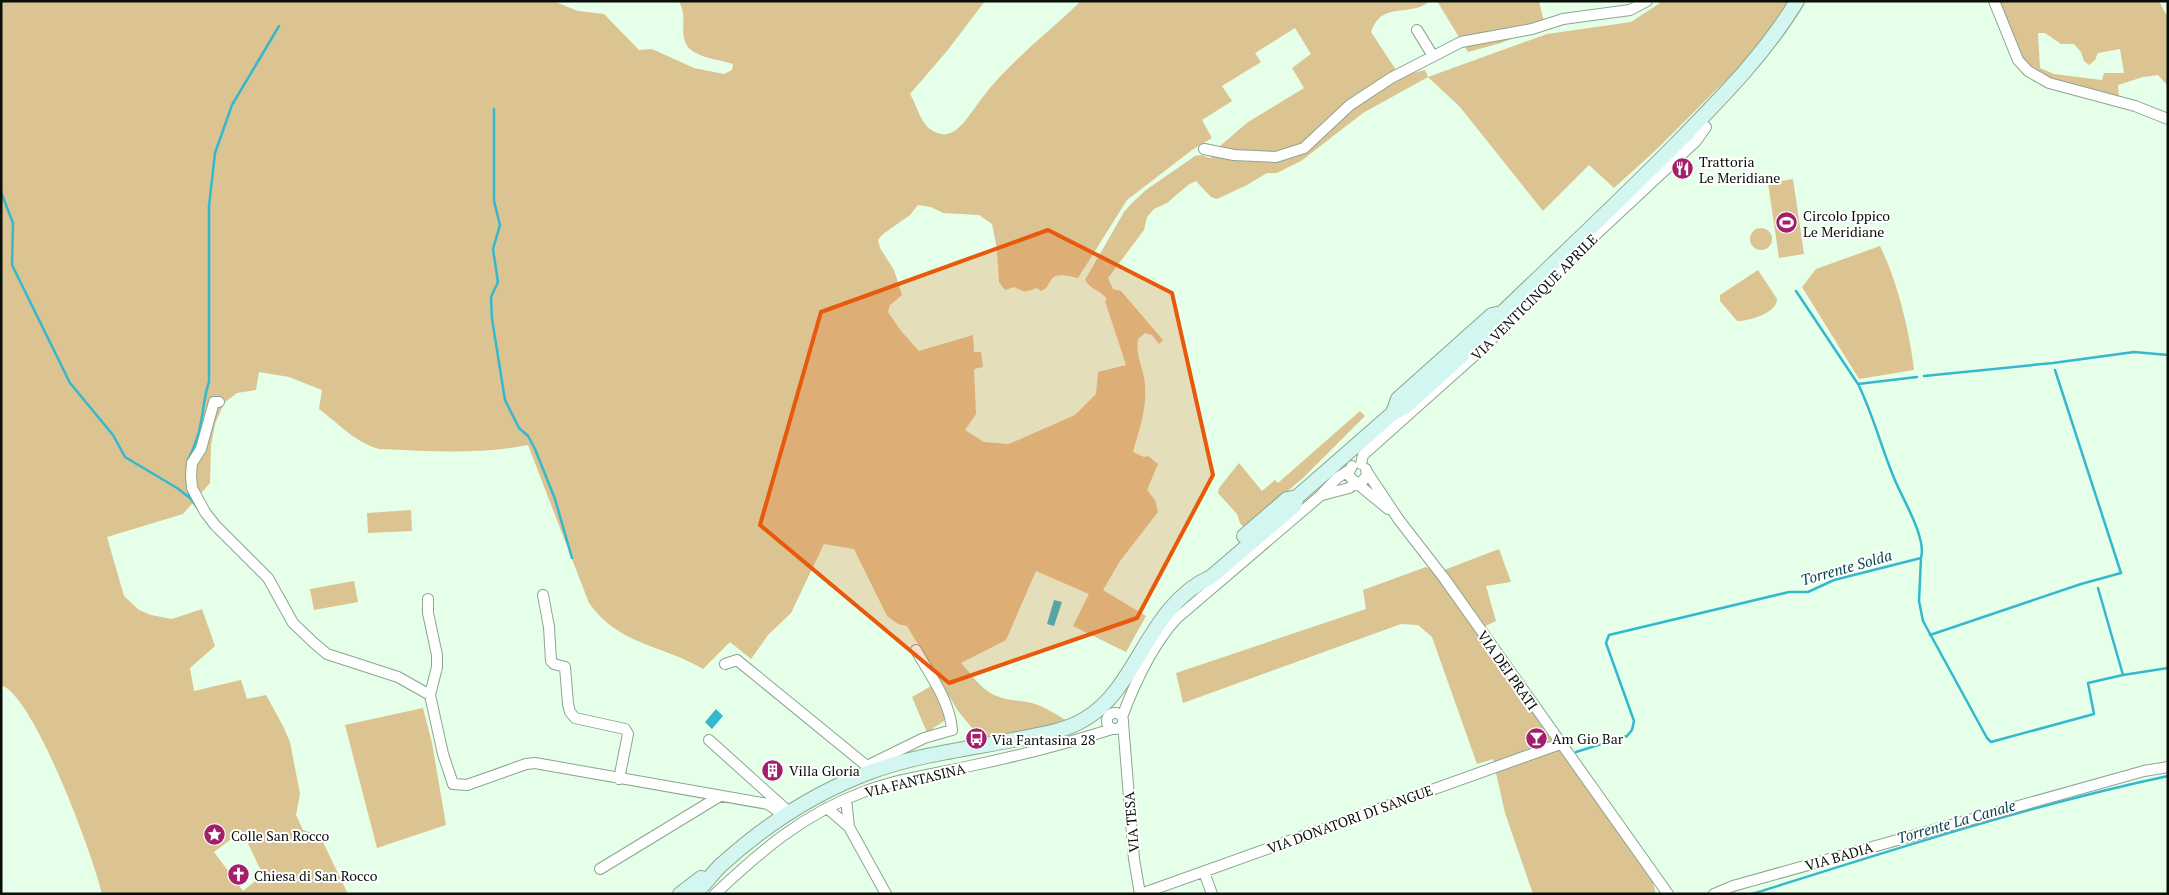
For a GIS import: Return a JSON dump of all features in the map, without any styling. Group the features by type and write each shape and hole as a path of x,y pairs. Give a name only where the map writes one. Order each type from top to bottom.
{"street":[{"path":"1204,149 1234,156 1276,156 1304,148 1350,106 1391,78 1462,42 1532,29 1563,19 1630,10 1647,1"},
{"name":"VIA VENTICINQUE APRILE","path":"1115,721 1160,637 1176,619 1320,496 1346,467 1350,451 1393,413 1405,407 1499,322 1502,313 1642,179 1734,85 1776,34 1797,1"},
{"path":"1994,1 2018,60 2028,70 2049,83 2135,106 2168,119"},
{"path":"1417,30 1433,56"},
{"name":"VIA VENTICINQUE APRILE","path":"1363,467 1363,455 1483,348 1590,240 1696,141 1706,127"},
{"path":"216,402 201,449 192,463 192,488 205,512 215,525 268,578 292,623 327,654 398,677 430,695"},
{"name":"VIA DEI PRATI","path":"1350,451 1444,578 1668,894"},
{"path":"1346,467 1353,465 1363,467 1364,480 1356,483"},
{"name":"VIA VENTICINQUE APRILE","path":"870,769 1045,733 1085,719 1113,694 1161,620 1199,583 1211,577 1294,506 1297,497 1346,467"},
{"name":"VIA DEI PRATI","path":"1346,467 1351,480 1371,493 1400,520"},
{"name":"VIA VENTICINQUE APRILE","path":"1320,496 1350,488 1356,483"},
{"path":"543,595 549,626 551,661 554,664 566,667 570,712 574,718 625,729 628,734 619,779"},
{"path":"428,599 428,614 437,656 430,695 443,754 453,784 467,785 526,764 535,763 768,804 786,813"},
{"path":"870,769 916,742 952,730 947,705 916,650"},
{"name":"VIA FANTASINA","path":"694,894 719,868 786,813 870,769 737,660 725,664"},
{"name":"VIA FANTASINA","path":"714,894 754,858 793,827 846,799 896,782 1026,754 1085,738 1115,721"},
{"name":"VIA TESA","path":"1115,721 1124,751 1134,859 1141,894"},
{"path":"709,740 786,813"},
{"name":"VIA DONATORI DI SANGUE","path":"1141,894 1560,744"},
{"name":"VIA BADIA","path":"1714,894 1752,880 2134,774 2168,767"},
{"path":"600,870 720,796"},
{"path":"846,799 849,827"},
{"path":"828,808 849,827 886,894"},
{"name":"VIA FANTASINA","path":"680,894 695,881 719,868"},
{"path":"1204,872 1212,894"}],"highlighted area":[{"path":"1048,230 1172,293 1213,475 1137,618 949,683 760,525 821,312"}],"shaded area":[{"path":"1,1 553,1 578,11 604,14 639,50 652,49 694,68 724,74 732,70 733,64 700,55 689,48 685,42 682,7 678,1 985,1 947,51 910,94 925,124 934,132 947,134 953,132 964,122 982,98 1017,59 1081,1 1430,1 1418,8 1389,12 1379,18 1371,32 1400,76 1425,70 1428,77 1363,113 1301,161 1277,173 1267,173 1217,199 1211,197 1196,181 1188,185 1167,203 1154,209 1147,217 1144,230 1108,278 1113,289 1121,291 1163,340 1159,344 1152,335 1145,333 1138,339 1137,345 1144,379 1145,402 1133,452 1144,457 1148,456 1158,464 1147,490 1155,500 1158,512 1120,561 1103,590 1146,616 1126,652 1073,626 1089,594 1036,571 1006,640 961,663 980,685 994,695 1037,705 1067,721 1054,726 981,739 958,711 907,626 898,624 887,616 854,549 824,544 791,613 768,635 751,659 730,642 703,669 672,654 642,643 614,628 589,603 528,445 472,451 379,449 362,442 319,409 322,390 289,377 259,372 256,390 237,393 224,403 215,424 211,445 210,483 183,514 107,537 124,596 139,610 151,615 172,619 202,609 215,646 190,668 194,691 241,680 247,699 266,695 290,742 300,794 296,815 303,830 320,836 348,894 102,894 75,815 45,746 30,717 14,695 1,685","holes":["1295,28 1311,54 1292,68 1304,88 1248,122 1220,146 1216,155 1210,158 1201,155 1195,156 1146,190 1124,212 1085,280 1107,300 1105,301 1126,365 1098,372 1096,394 1075,415 1009,444 984,442 965,430 976,414 974,369 983,367 981,352 974,352 973,335 919,351 901,331 888,312 890,305 902,295 894,270 880,248 878,240 883,234 910,215 918,205 931,207 943,213 979,215 992,224 997,249 999,282 1005,290 1014,287 1024,291 1037,288 1041,291 1056,276 1064,275 1078,278 1127,200 1192,150 1212,138 1202,120 1232,101 1222,86 1261,62 1255,53","242,831 263,875 243,891 214,852"]},
{"path":"1437,1 1539,1 1545,26 1501,43 1468,52"},
{"path":"1663,1 1788,1 1765,36 1738,68 1657,149 1614,188 1589,165 1543,211 1460,107 1428,77 1547,34 1631,22"},
{"path":"1998,1 2159,1 2168,18 2168,86 2158,75 2143,77 2118,85 2119,97 2080,89 2042,75 2032,68 2019,52","holes":["2038,33 2045,33 2061,44 2074,44 2081,52 2084,61 2089,65 2095,60 2098,53 2120,49 2124,73 2104,73 2102,80 2054,74 2040,68"]},
{"name":"Circolo Ippico Le Meridiane","path":"1793,179 1804,254 1779,258 1768,183"},
{"name":"Circolo Ippico Le Meridiane","path":"1761,228 1769,231 1772,239 1769,247 1761,250 1753,247 1750,239 1753,231"},
{"path":"1880,246 1902,307 1914,370 1859,379 1802,287 1816,269"},
{"path":"1758,270 1777,299 1776,304 1762,315 1749,320 1737,321 1720,301 1720,295"},
{"path":"1360,411 1365,416 1303,478 1244,528 1237,514 1218,493 1219,488 1239,463 1262,491 1275,480 1278,483"},
{"path":"411,510 412,531 368,533 367,513"},
{"path":"1499,549 1511,582 1486,586 1496,621 1479,629 1651,875 1656,894 1533,894 1505,813 1493,759 1477,764 1432,637 1418,625 1401,624 1183,703 1176,673 1366,609 1363,590 1426,567 1439,572"},
{"path":"354,581 358,602 314,610 310,589"},
{"path":"933,685 946,715 944,721 933,728 933,733 928,735 912,697"},
{"path":"423,708 432,743 446,825 377,848 345,725"}],"water":[{"path":"1054,600 1062,602 1054,626 1047,624"},
{"path":"716,709 723,716 712,729 705,722"}],"waterway":[{"path":"188,460 199,432 209,382 209,206 215,153 232,105 279,26"},
{"path":"494,109 494,201 500,225 493,249 498,282 491,297 492,319 505,400 519,428 528,436 535,449 555,499 572,558"},
{"path":"1,192 13,223 12,265 70,383 113,435 125,457 177,488 190,498 199,510"},
{"path":"1796,291 1858,384"},
{"name":"Torrente Solda","path":"1924,376 2053,363 2134,352 2168,355"},
{"path":"1930,635 2081,584 2121,573 2055,370"},
{"name":"Torrente Solda","path":"1576,752 1627,736 1632,730 1634,721 1606,643 1609,635 1789,592 1808,592 1834,580 1921,558 1922,550 1917,529 1894,478 1858,384 1917,377"},
{"path":"187,465 187,484 190,498"},
{"path":"1921,558 1919,601 1923,621 1987,738 1991,742 2094,714 2088,683 2123,675 2098,588"},
{"path":"2123,675 2168,668"},
{"name":"Torrente La Canale","path":"1752,894 2011,815 2168,776"}],"place":[{"name":"Trattoria Le Meridiane","path":"1683,169"},
{"name":"Circolo Ippico Le Meridiane","path":"1787,223"},
{"name":"Am Gio Bar","path":"1536,738"},
{"name":"Via Fantasina 28","path":"976,739"},
{"name":"Villa Gloria","path":"773,770"},
{"name":"Colle San Rocco","path":"215,835"},
{"name":"Chiesa di San Rocco","path":"238,875"}]}
